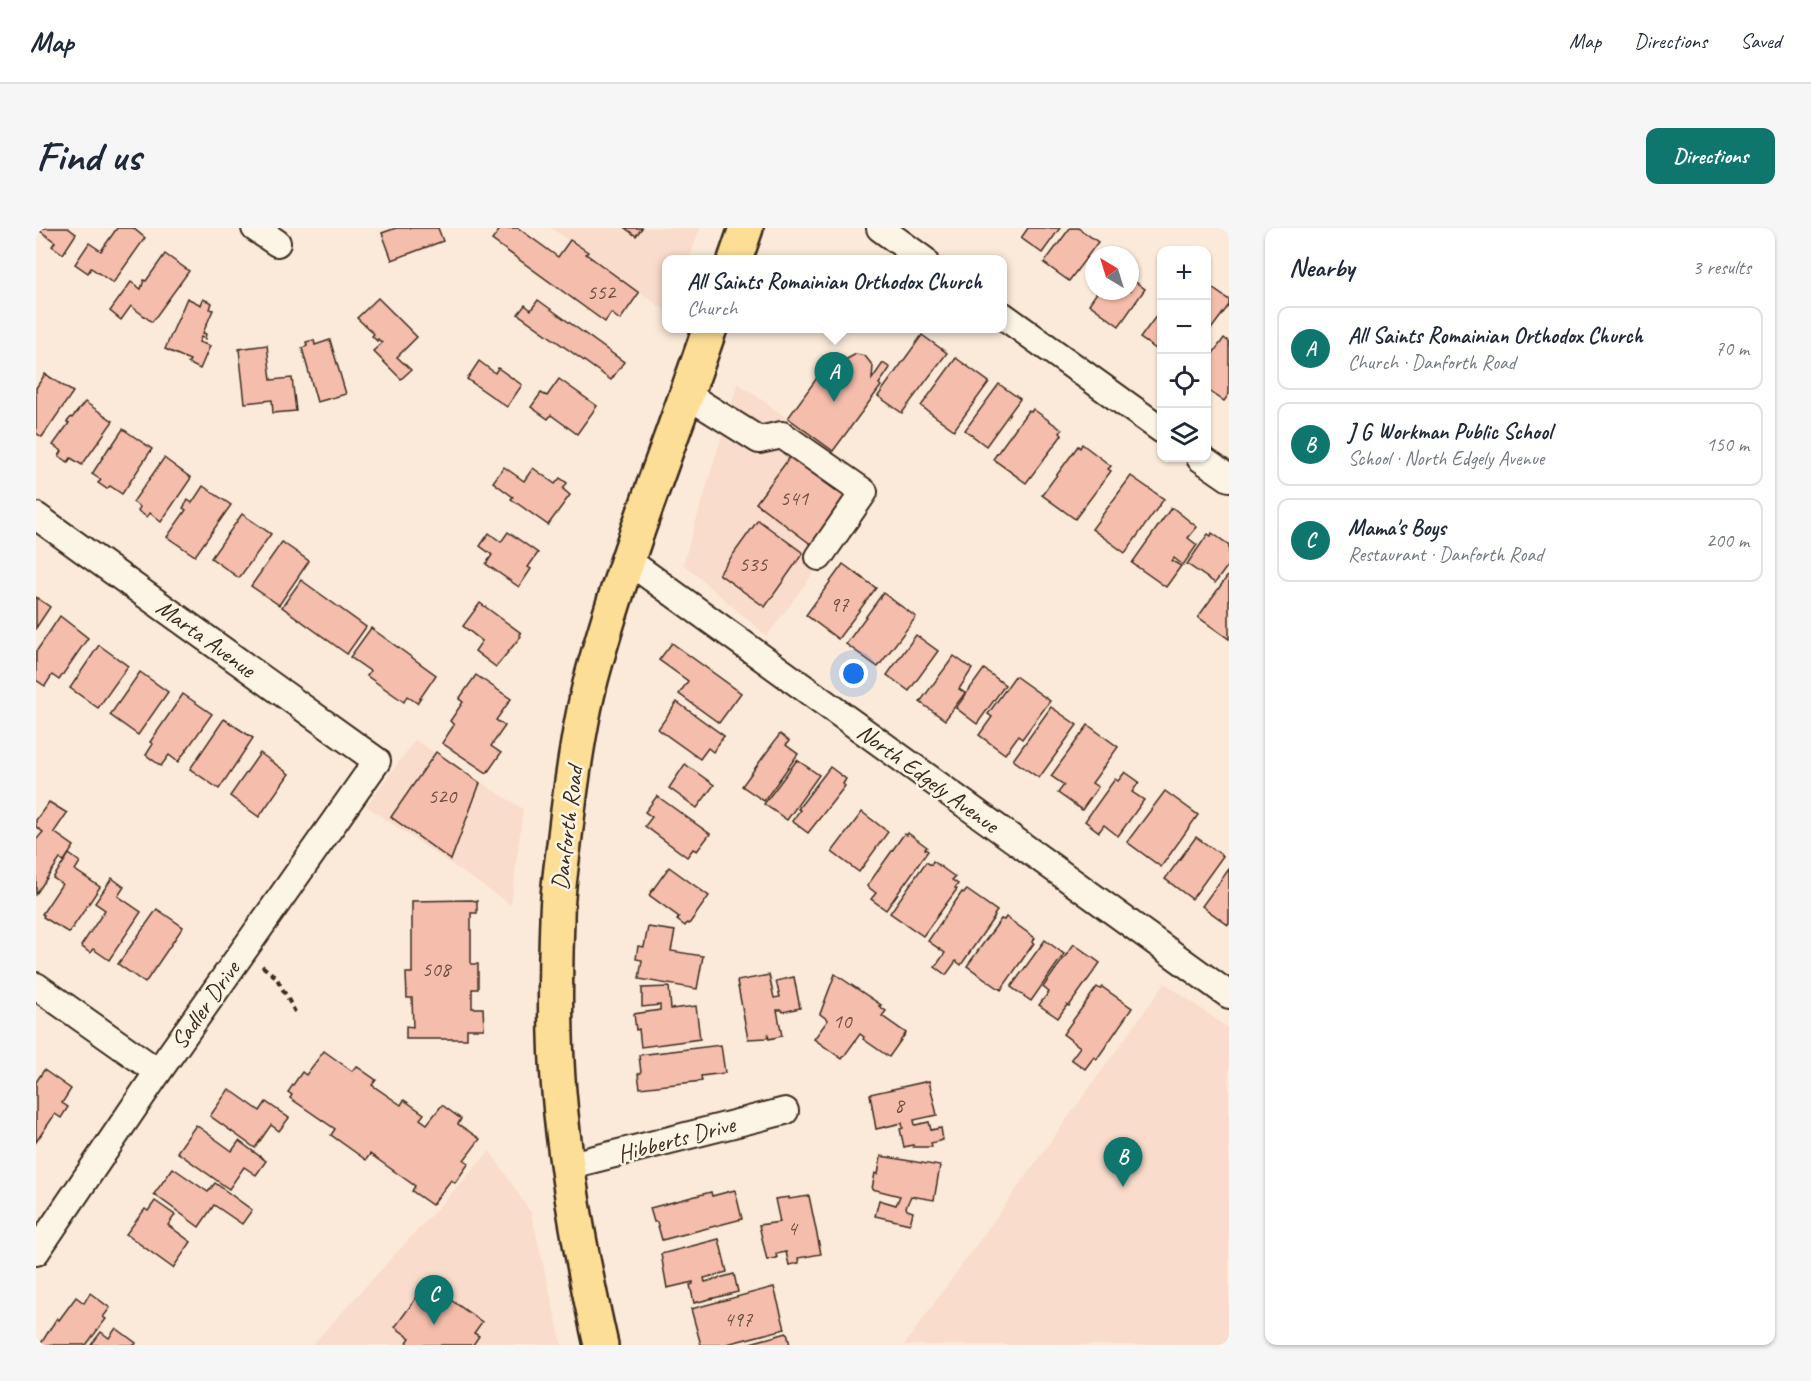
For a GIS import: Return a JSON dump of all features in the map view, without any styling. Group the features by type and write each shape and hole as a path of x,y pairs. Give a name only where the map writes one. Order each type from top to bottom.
{"main road":[{"path":"737,255 746,228"},
{"name":"Danforth Road","path":"601,1345 582,1261 567,1166 559,1090 556,1042 556,917 570,789 591,678 627,560 709,333"}],"street":[{"path":"255,228 277,243"},
{"path":"880,228 917,255"},
{"path":"1007,319 1157,427"},
{"path":"687,395 759,440 782,435 864,492 819,557"},
{"path":"1206,462 1229,478"},
{"name":"Marta Avenue","path":"36,516 377,761"},
{"name":"North Edgely Avenue","path":"627,560 1229,995"},
{"name":"Sadler Drive","path":"36,1252 158,1072 377,761"},
{"path":"36,986 158,1072"},
{"name":"Hibberts Drive","path":"567,1166 785,1111"}],"path":[{"path":"243,951 276,977 295,1012"}],"shaded area":[{"path":"551,228 700,228 690,255 662,255 662,308"},
{"path":"738,383 879,484 767,636 683,564"},
{"path":"415,740 523,809 511,905 366,806"},
{"path":"1165,983 1229,1029 1229,1345 904,1345"},
{"path":"490,1151 531,1213 562,1345 312,1345"}],"building":[{"path":"36,228 68,228 76,234 63,254 52,246 55,242"},
{"path":"117,228 133,228 145,238 113,283 91,268 88,273 75,264 89,243 101,251"},
{"path":"396,228 438,228 443,241 392,260 382,233"},
{"path":"501,228 518,228 558,257 570,240 639,293 620,320 611,313 605,322 492,240"},
{"path":"625,228 642,228 636,236"},
{"path":"1028,228 1060,228 1042,253 1021,238"},
{"path":"1070,228 1078,228 1098,242 1095,246 1085,246 1085,259 1069,281 1044,263"},
{"path":"165,254 189,271 152,322 131,306 121,320 110,311 131,282 141,289 144,280 146,281"},
{"path":"1139,285 1145,289 1139,298"},
{"path":"1211,287 1229,300 1229,305 1211,329"},
{"path":"187,298 201,305 203,299 212,303 210,309 213,310 203,333 206,334 205,339 201,337 199,342 210,346 200,369 188,363 190,360 165,349"},
{"path":"378,298 417,337 397,357 411,370 401,379 373,351 382,343 372,336 374,334 357,318"},
{"path":"538,300 624,362 611,380 518,314 525,305 531,310"},
{"path":"1092,300 1137,300 1119,326 1089,304"},
{"path":"1157,315 1157,350 1140,338"},
{"path":"922,335 947,353 902,413 878,396"},
{"path":"1224,338 1229,342 1229,394 1224,401 1211,392 1211,356"},
{"path":"314,340 315,345 330,340 346,394 317,402 302,348 307,346 306,342"},
{"path":"267,345 271,380 292,378 296,411 273,413 272,400 245,403 239,349"},
{"path":"835,353 845,360 856,354 865,356 873,366 872,379 883,363 890,368 879,384 881,386 833,451 788,418"},
{"path":"956,358 989,382 954,430 921,406"},
{"path":"479,361 495,373 498,368 522,385 507,407 467,379"},
{"path":"45,374 73,392 42,437 36,433 36,388"},
{"path":"559,379 597,406 577,434 551,415 548,419 531,407 541,393 547,396"},
{"path":"999,384 1020,399 986,446 965,430"},
{"path":"85,402 113,421 82,465 71,458 68,462 59,456 62,451 53,445 69,423 67,422"},
{"path":"1033,409 1062,430 1060,433 1062,435 1026,483 993,459 1028,411 1031,412"},
{"path":"123,429 152,449 122,494 110,486 107,489 98,483 101,480 92,474"},
{"path":"1082,444 1111,466 1108,469 1111,471 1075,519 1042,495 1078,446 1080,448"},
{"path":"790,457 846,498 812,545 756,503"},
{"path":"164,458 191,478 161,522 150,513 147,517 138,511 140,507 133,502"},
{"path":"504,467 524,481 533,468 555,484 560,478 567,483 563,489 570,495 548,525 511,499 513,497 493,482"},
{"path":"1131,476 1164,499 1125,553 1092,529"},
{"path":"203,486 231,505 195,556 167,537 186,510 183,508 188,500 192,503"},
{"path":"1171,508 1197,527 1188,538 1197,545 1183,565 1174,558 1172,561 1181,566 1166,587 1132,563"},
{"path":"242,514 271,534 239,578 211,558"},
{"path":"758,520 803,553 765,607 719,574"},
{"path":"508,532 538,553 528,567 531,569 519,587 486,564 492,555 480,546 489,533 501,542"},
{"path":"1212,533 1229,545 1229,564 1215,583 1187,564 1208,534 1211,536"},
{"path":"282,542 309,561 279,605 251,586"},
{"path":"843,564 876,588 838,639 806,615"},
{"path":"1229,574 1229,639 1198,617"},
{"path":"301,580 366,627 347,654 282,607"},
{"path":"883,593 916,617 878,667 846,644"},
{"path":"36,597 50,607 36,628"},
{"path":"480,603 521,633 496,667 475,651 482,641 463,626"},
{"path":"60,616 88,638 59,680 52,675 45,686 36,680 36,652"},
{"path":"371,628 436,675 417,703 407,696 404,702 367,676 370,671 350,657"},
{"path":"916,635 938,651 909,691 887,675"},
{"path":"672,643 741,693 719,723 679,694 688,681 659,660"},
{"path":"99,645 128,666 98,708 70,688"},
{"path":"954,656 972,669 959,689 965,693 945,720 920,702"},
{"path":"984,669 1005,685 977,724 956,708"},
{"path":"140,672 168,692 138,735 110,715"},
{"path":"476,675 511,699 496,720 505,726 491,746 501,753 487,773 442,743 454,725 450,721 463,702 459,699"},
{"path":"1015,676 1050,701 1022,739 1018,736 1005,754 979,735 992,717 988,714"},
{"path":"183,694 212,714 178,762 169,755 161,766 146,755 153,744 150,742"},
{"path":"677,702 724,736 713,752 708,748 700,759 658,729"},
{"path":"1051,707 1077,725 1039,778 1013,760"},
{"path":"224,719 253,738 219,789 190,769"},
{"path":"1088,725 1118,747 1092,783 1098,787 1082,810 1058,793 1064,785 1051,776"},
{"path":"780,734 789,741 786,745 798,754 764,801 742,786"},
{"path":"436,752 480,783 451,860 391,817"},
{"path":"260,753 289,774 259,817 230,796"},
{"path":"797,760 819,775 787,820 764,804"},
{"path":"685,764 714,785 697,808 669,788"},
{"path":"830,767 846,779 843,784 845,786 808,833 792,821 800,810 798,809"},
{"path":"1125,772 1139,782 1132,792 1144,800 1118,836 1104,825 1099,832 1085,821 1115,779 1118,781"},
{"path":"1165,791 1198,815 1161,867 1127,842"},
{"path":"657,796 710,834 697,851 693,849 687,857 645,826 652,817 645,812"},
{"path":"49,802 67,813 54,832 74,846 64,861 60,859 36,894 36,840 43,832 36,827 36,820"},
{"path":"862,812 888,832 859,872 832,852"},
{"path":"908,833 927,847 925,849 928,851 886,910 871,899 876,893 867,886 904,834"},
{"path":"1196,837 1223,856 1192,899 1165,879"},
{"path":"69,854 80,862 75,870 100,887 69,933 43,917 42,914 62,884 53,878"},
{"path":"933,861 955,877 952,880 958,884 955,888 957,889 923,936 890,913 926,862 931,865"},
{"path":"669,867 709,896 689,924 685,926 677,920 679,917 649,895"},
{"path":"1229,869 1229,924 1228,925 1202,906"},
{"path":"112,878 124,887 118,896 141,912 109,960 93,949 90,953 81,946 105,910 95,903"},
{"path":"967,890 997,911 961,965 956,961 946,975 935,967 945,953 928,941 962,892"},
{"path":"412,901 477,901 477,913 471,913 471,964 478,964 478,989 472,989 472,1008 483,1008 484,1029 467,1029 467,1039 406,1039 406,1026 413,1027 412,998 407,998 406,973 412,973"},
{"path":"157,909 183,927 145,983 118,964"},
{"path":"1006,917 1035,938 1032,942 1034,943 1001,990 967,966 1001,919 1004,920"},
{"path":"648,927 675,931 671,951 703,956 697,989 639,979 642,960 636,959 638,946 644,947"},
{"path":"1045,940 1064,954 1031,1001 1011,987"},
{"path":"1074,944 1100,963 1058,1018 1039,1005 1049,992 1043,987"},
{"path":"835,974 881,1005 879,1006 886,1011 882,1016 906,1033 889,1057 863,1039 864,1037 860,1034 842,1059 814,1039 828,1020 820,1014"},
{"path":"769,975 774,998 780,997 776,981 794,977 800,1008 783,1012 777,1010 782,1036 769,1039 768,1035 767,1038 748,1039 737,981"},
{"path":"669,987 671,1009 696,1006 700,1039 641,1047 634,1014 660,1010 660,1005 642,1007 642,988"},
{"path":"1097,987 1100,989 1102,987 1132,1008 1097,1059 1094,1057 1085,1069 1071,1059 1080,1047 1063,1034"},
{"path":"721,1045 725,1073 701,1076 702,1081 640,1088 639,1055"},
{"path":"324,1051 352,1071 356,1066 376,1080 372,1085 401,1105 404,1100 424,1114 420,1119 427,1124 442,1105 461,1119 458,1124 480,1139 464,1160 469,1163 455,1183 451,1180 432,1205 412,1191 415,1186 370,1154 366,1160 331,1135 335,1129 290,1098 292,1095 288,1092 302,1072 306,1075"},
{"path":"44,1070 71,1089 62,1103 68,1107 61,1118 55,1114 36,1142 36,1082"},
{"path":"929,1081 937,1115 914,1120 915,1125 929,1122 931,1130 941,1128 943,1140 931,1143 932,1147 913,1147 913,1145 904,1147 900,1129 903,1128 902,1123 876,1129 870,1094"},
{"path":"229,1089 260,1111 266,1102 289,1118 279,1131 271,1125 255,1148 210,1116"},
{"path":"196,1125 232,1151 239,1141 266,1161 256,1175 244,1167 229,1189 177,1152"},
{"path":"881,1156 940,1166 934,1200 911,1196 906,1207 907,1210 913,1212 910,1224 875,1216 879,1200 896,1205 900,1196 872,1189 875,1173 878,1174"},
{"path":"173,1168 208,1192 215,1183 252,1210 242,1224 214,1205 199,1227 154,1194"},
{"path":"735,1190 742,1219 662,1240 650,1208 711,1192 712,1196"},
{"path":"809,1196 821,1254 798,1258 799,1263 789,1265 786,1252 776,1254 777,1258 767,1260 759,1225 780,1222 775,1199"},
{"path":"155,1201 175,1215 168,1225 191,1242 173,1268 126,1234 145,1209 148,1211"},
{"path":"719,1239 727,1272 704,1278 705,1282 734,1274 738,1292 694,1303 690,1285 693,1282 667,1288 661,1254"},
{"path":"427,1283 482,1322 474,1333 479,1336 473,1345 405,1345 410,1338 395,1327"},
{"path":"774,1287 785,1329 723,1345 701,1345 691,1309"},
{"path":"90,1293 110,1308 103,1317 106,1319 86,1345 40,1345 57,1318 59,1320 76,1297 84,1303"},
{"path":"116,1328 136,1343 135,1345 91,1345 101,1332 109,1338"},
{"path":"787,1333 790,1345 743,1345"}],"place":[{"name":"All Saints Romainian Orthodox Church","path":"834,402"},
{"name":"J G Workman Public School","path":"1123,1187"},
{"name":"Mama's Boys","path":"434,1325"}]}
